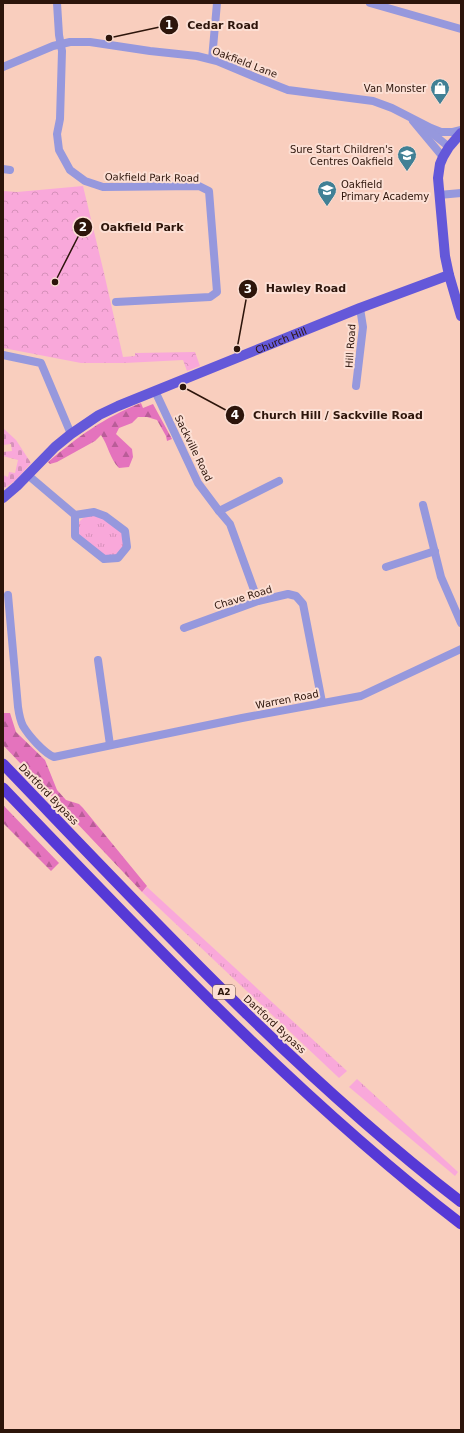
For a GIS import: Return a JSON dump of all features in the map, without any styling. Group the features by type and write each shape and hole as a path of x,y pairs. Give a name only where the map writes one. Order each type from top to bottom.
{"highway":[{"name":"Dartford Bypass","path":"3,764 239,1007 350,1110 461,1202"},
{"name":"A2","path":"3,788 168,960 242,1033 340,1123 436,1205 461,1224"}],"main road":[{"path":"461,133 449,146 443,157 440,164 438,178 445,256 461,316"},
{"name":"Church Hill","path":"3,498 29,476 55,447 99,415 240,355 449,275"}],"street":[{"path":"57,3 61,43"},
{"path":"212,59 218,3"},
{"path":"370,3 461,29"},
{"name":"Oakfield Lane","path":"3,66 61,43 70,42 90,42 197,56 212,59 288,90 373,101 392,108 441,132 461,130"},
{"name":"Oakfield Park Road","path":"61,43 60,112 57,134 59,150 70,170 85,181 103,187 199,186 209,191 217,292 210,297 116,302"},
{"name":"Oakfield Lane","path":"409,116 449,146"},
{"name":"Oakfield Lane","path":"409,116 443,157"},
{"path":"439,195 461,193"},
{"name":"Hill Road","path":"356,386 363,327 360,308"},
{"path":"3,355 41,363 71,434"},
{"name":"Sackville Road","path":"155,391 198,483 230,524 258,601"},
{"path":"29,476 75,515 94,512 105,516 124,531 128,547 118,558 104,559 75,536 75,515"},
{"path":"219,511 279,481"},
{"path":"423,505 441,577 461,623"},
{"path":"386,567 435,550"},
{"name":"Chave Road","path":"184,628 258,601 288,594 296,596 303,604 322,702"},
{"name":"Warren Road","path":"8,595 20,718 26,730 43,750 54,757 322,702 361,696 461,649"},
{"path":"98,660 110,745"}],"green space":[{"path":"83,186 123,357 135,356 135,353 195,352 200,366 187,371 183,360 125,363 81,363 3,348 3,191 17,192"},
{"path":"141,403 143,408 153,404 172,439 167,441 166,436 157,420 147,417 138,417 132,423 119,428 116,434 132,449 133,457 129,467 119,468 113,460 101,435 95,441 57,462 50,464 48,462 70,444 103,421"},
{"path":"3,428 16,440 31,463 15,481 3,489 3,475 8,477 9,472 15,473 18,460 3,456 3,452 12,451 11,444 3,445"},
{"path":"98,515 123,534 125,544 115,556 103,556 77,535 78,523 85,516"},
{"path":"3,713 10,713 16,732 45,760 57,790 66,800 79,804 83,808 147,886 142,892 3,745"},
{"path":"3,805 59,863 51,871 3,823"},
{"path":"147,887 347,1071 339,1078 142,892"},
{"path":"357,1079 458,1172 455,1176 349,1087"}],"place":[{"name":"Cedar Road","path":"109,38"},
{"name":"Van Monster","path":"440,105"},
{"name":"Sure Start Children's Centres Oakfield","path":"407,172"},
{"name":"Oakfield Primary Academy","path":"327,207"},
{"name":"Oakfield Park","path":"55,282"},
{"name":"Hawley Road","path":"237,349"},
{"name":"Church Hill / Sackville Road","path":"183,387"}]}
